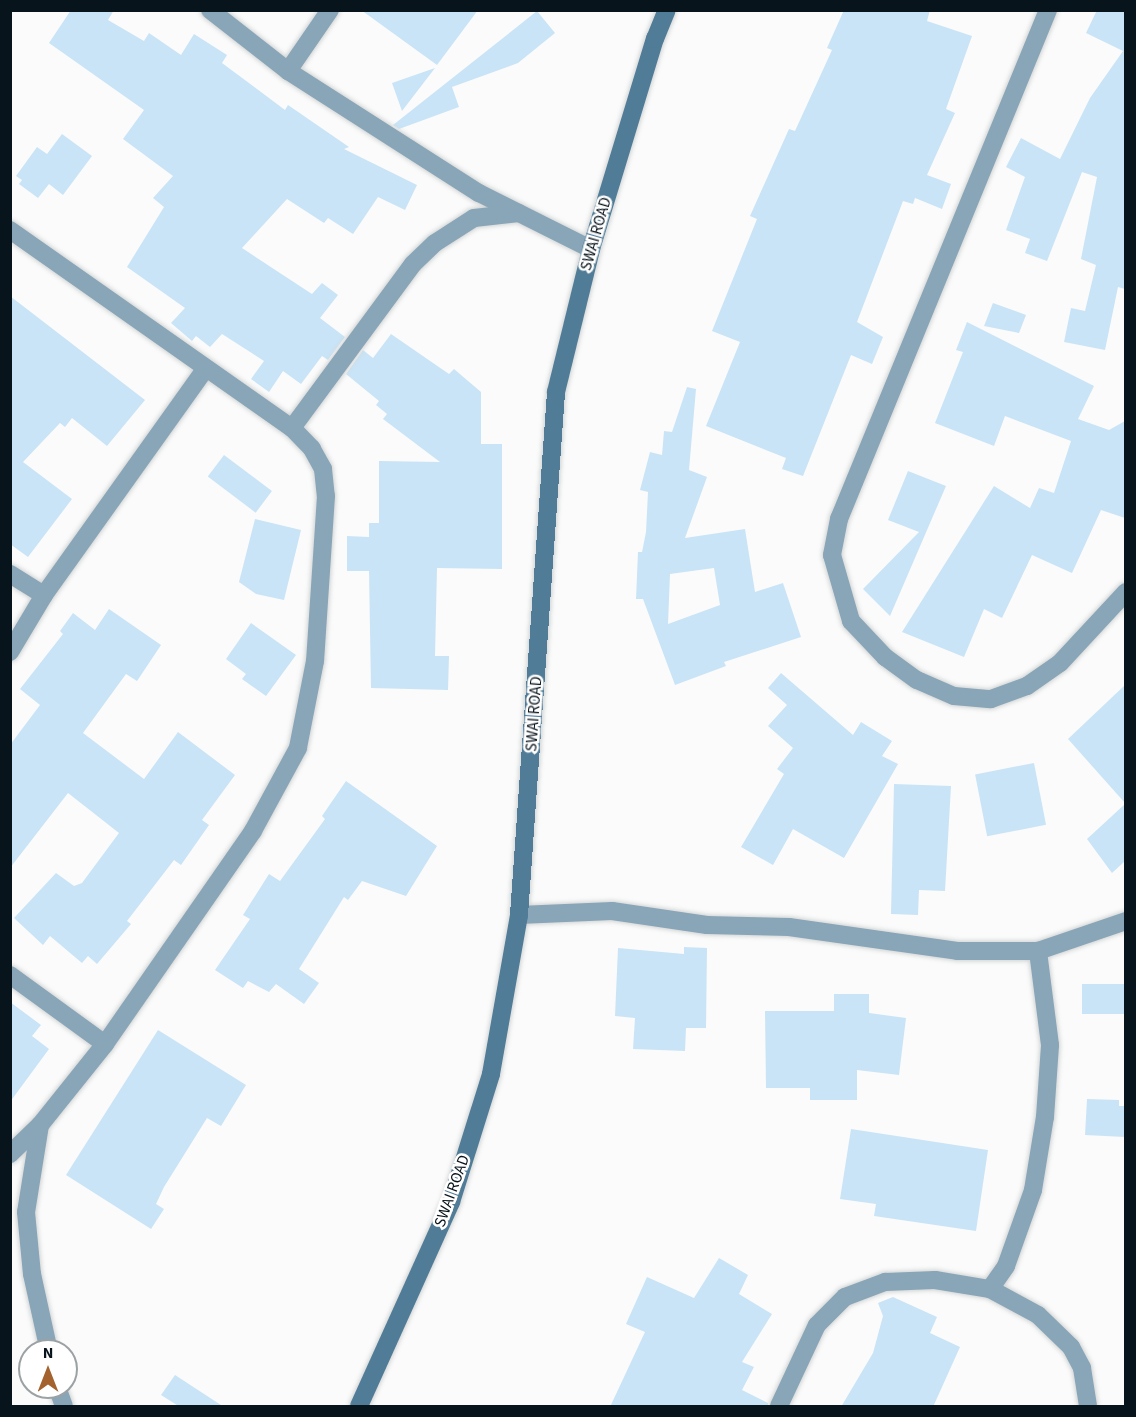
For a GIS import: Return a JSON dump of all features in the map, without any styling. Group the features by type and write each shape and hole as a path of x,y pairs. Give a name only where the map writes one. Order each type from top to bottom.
{"street":[{"path":"210,10 288,71 479,193 591,249"},
{"path":"288,71 330,10"},
{"name":"SWAI ROAD","path":"359,1407 451,1202 491,1074 519,915 556,392 591,249 654,39 667,10"},
{"path":"1048,10 839,519 832,555 851,621 885,657 917,680 954,696 991,699 1027,686 1060,663 1125,592"},
{"path":"292,428 412,264 435,243 474,218 519,213"},
{"path":"10,230 292,428 312,449 323,469 326,496 315,661 298,748 253,831 105,1044 40,1125 10,1154"},
{"path":"10,652 44,595 205,369"},
{"path":"10,573 44,595"},
{"path":"519,915 612,911 707,925 789,927 957,951 1038,951 1125,921"},
{"path":"990,1289 1006,1266 1033,1190 1045,1118 1050,1045 1038,951"},
{"path":"10,975 105,1044"},
{"path":"40,1125 26,1212 32,1274 46,1339"},
{"path":"779,1407 817,1325 845,1297 885,1281 935,1280 990,1289 1038,1315 1071,1347 1082,1368 1088,1407"}],"building":[{"path":"71,10 114,10 108,20 144,41 149,33 181,55 194,34 227,55 222,63 285,110 288,105 349,147 344,149 417,185 405,210 378,197 353,234 328,218 324,223 287,199 242,248 312,294 322,283 338,295 320,318 345,337 328,360 322,356 301,384 283,371 269,392 251,379 264,361 222,334 210,347 196,336 192,341 171,323 185,308 127,267 164,207 153,198 173,176 123,139 144,110 49,43"},
{"path":"361,10 478,10 437,65"},
{"path":"844,10 930,10 927,21 972,36 946,109 955,113 927,175 951,184 942,209 915,198 913,204 903,201 857,322 883,337 872,364 851,355 803,476 782,469 786,458 706,426 740,342 712,331 757,219 750,216 789,129 795,131 832,50 827,48"},
{"path":"1097,10 1125,10 1125,289 1118,287 1105,350 1064,342 1071,308 1085,311 1096,265 1081,259 1097,177 1082,172 1047,261 1025,253 1030,239 1006,230 1025,177 1006,167 1021,138 1060,159 1090,98 1123,51 1086,33"},
{"path":"537,11 555,33 518,63 452,87 459,107 399,129 393,125"},
{"path":"435,68 402,111 392,83"},
{"path":"62,134 92,156 63,195 49,184 38,198 19,184 22,180 16,176 37,147 47,154"},
{"path":"10,296 145,400 107,446 72,418 65,427 60,423 23,462 72,499 28,557 10,544"},
{"path":"993,303 1026,315 1019,333 984,326"},
{"path":"967,322 1094,386 1078,419 1109,430 1125,421 1125,518 1101,510 1072,573 1032,555 1002,618 984,609 964,657 902,632 994,486 1030,508 1039,488 1054,493 1071,441 1005,416 994,446 935,423 963,352 956,350"},
{"path":"391,334 449,374 454,369 481,392 481,444 502,444 502,569 437,568 435,656 449,656 448,690 371,688 369,571 347,571 347,536 369,537 369,523 379,523 379,461 440,462 383,419 387,414 376,405 379,401 346,374 363,350 373,358"},
{"path":"687,387 696,389 689,470 707,477 685,538 745,529 755,592 783,583 801,637 724,662 726,666 675,685 643,599 636,599 638,552 642,552 646,532 648,492 640,490 650,452 662,455 664,431 672,432","holes":["714,568 720,605 668,624 670,574"]},
{"path":"224,455 272,491 256,513 208,477"},
{"path":"908,471 946,486 890,616 863,589 919,532 888,520"},
{"path":"255,519 301,530 284,600 256,594 239,582"},
{"path":"109,609 161,645 137,681 126,674 83,733 144,779 178,732 235,775 202,820 209,825 181,865 174,860 127,921 131,924 97,964 88,956 82,963 50,936 43,945 14,918 56,873 74,886 82,883 119,833 68,793 10,868 10,745 40,705 20,689 63,634 60,631 73,613 95,630"},
{"path":"251,623 296,655 266,696 242,679 246,674 226,659"},
{"path":"781,673 853,735 861,722 892,741 882,756 898,764 844,858 793,829 773,865 741,847 784,774 777,769 793,748 768,726 787,705 768,688"},
{"path":"1125,685 1125,803 1068,739"},
{"path":"1034,763 1046,825 987,836 975,774"},
{"path":"346,781 437,846 406,896 362,881 348,900 344,897 299,969 319,983 304,1004 276,984 269,992 248,981 243,988 215,970 250,919 243,915 269,874 280,881 325,819 322,816"},
{"path":"894,784 951,786 945,891 919,890 918,915 891,914"},
{"path":"1125,804 1125,861 1112,873 1087,839"},
{"path":"684,947 707,948 706,1028 686,1028 685,1051 633,1049 635,1018 615,1016 618,948 684,954"},
{"path":"1082,984 1125,984 1125,1014 1082,1014"},
{"path":"834,994 869,994 869,1013 906,1018 899,1075 857,1070 857,1100 810,1100 810,1088 766,1088 765,1011 834,1011"},
{"path":"10,1002 41,1025 32,1036 49,1049 10,1102"},
{"path":"158,1030 246,1085 221,1126 207,1118 164,1187 156,1204 164,1209 151,1229 66,1175"},
{"path":"1087,1099 1119,1100 1119,1106 1125,1106 1125,1137 1085,1135"},
{"path":"851,1129 988,1150 976,1231 874,1216 876,1204 840,1199"},
{"path":"719,1258 748,1275 739,1294 772,1314 742,1362 754,1367 742,1390 768,1403 768,1407 610,1407 645,1332 626,1324 647,1277 694,1298"},
{"path":"893,1297 937,1317 930,1333 960,1347 933,1407 841,1407 873,1353 883,1316 878,1303"},
{"path":"175,1375 224,1407 180,1407 161,1395"}]}
